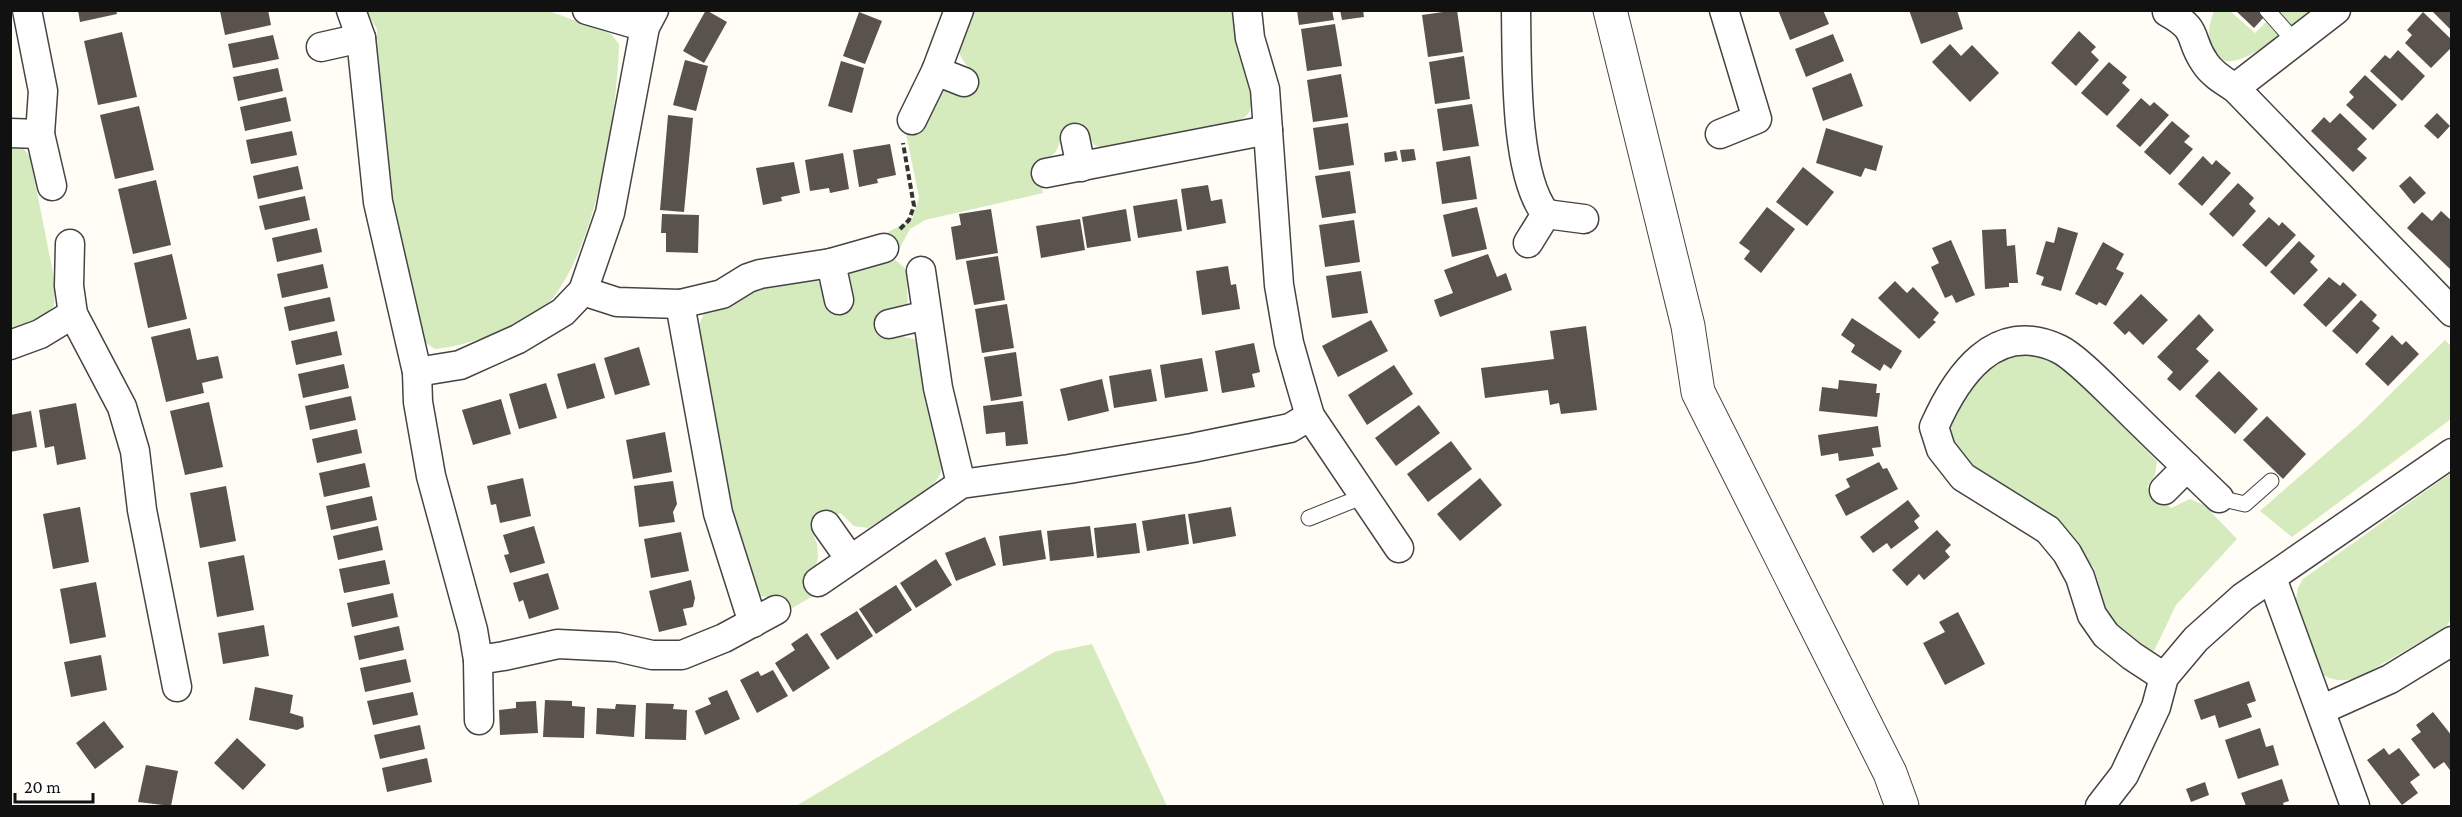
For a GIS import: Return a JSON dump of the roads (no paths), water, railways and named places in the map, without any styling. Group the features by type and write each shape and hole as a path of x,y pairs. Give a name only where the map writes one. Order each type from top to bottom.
{"street":[{"path":"27,10 43,91 40,134 52,186"},
{"path":"351,10 361,38 378,202 417,372 418,402 431,476 473,630 478,660 479,720"},
{"path":"417,372 460,365 518,339 563,312 583,291 612,204 649,19 587,10"},
{"path":"912,120 936,71 959,10"},
{"path":"1246,10 1250,38 1265,89 1279,285 1289,343 1310,416 1399,548"},
{"path":"1516,10 1518,108 1531,189 1537,204 1546,214 1584,219"},
{"path":"1610,10 1688,326 1698,392 1890,773 1902,807"},
{"path":"1720,134 1757,119 1724,10"},
{"path":"2235,88 2336,10"},
{"path":"2182,15 2194,35 2206,65 2235,88 2451,312"},
{"path":"321,47 361,38"},
{"path":"936,71 964,82"},
{"path":"1046,173 1268,130"},
{"path":"10,133 40,134"},
{"path":"1075,138 1080,166"},
{"path":"1528,243 1546,214"},
{"path":"70,244 69,286 73,314 122,407 135,451 142,510 177,687"},
{"path":"583,291 617,302 680,304 722,294 760,274 831,263 884,248"},
{"path":"831,263 839,300"},
{"path":"921,271 938,388 961,484"},
{"path":"478,660 558,644 617,647 652,655 682,655 724,638 765,616 718,513 680,304"},
{"path":"10,345 40,334 73,314"},
{"path":"889,324 927,315"},
{"path":"2164,677 2106,635 2092,615 2080,577 2067,553 2048,530 1963,477 1941,449 1934,427 1948,395 1971,365 1997,346 2031,340 2060,349 2096,379 2219,498"},
{"path":"818,582 961,484 1069,469 1203,446 1290,428 1310,416"},
{"path":"2100,807 2124,775 2156,708 2164,677 2196,639 2243,597 2451,453"},
{"path":"2164,490 2187,467"},
{"path":"826,525 850,559"},
{"path":"2272,578 2355,807"},
{"path":"2321,710 2390,679 2451,641"}],"lane":[{"path":"2267,10 2296,43"},
{"path":"2219,498 2245,504 2271,481"},
{"path":"1309,518 1364,496"}]}
